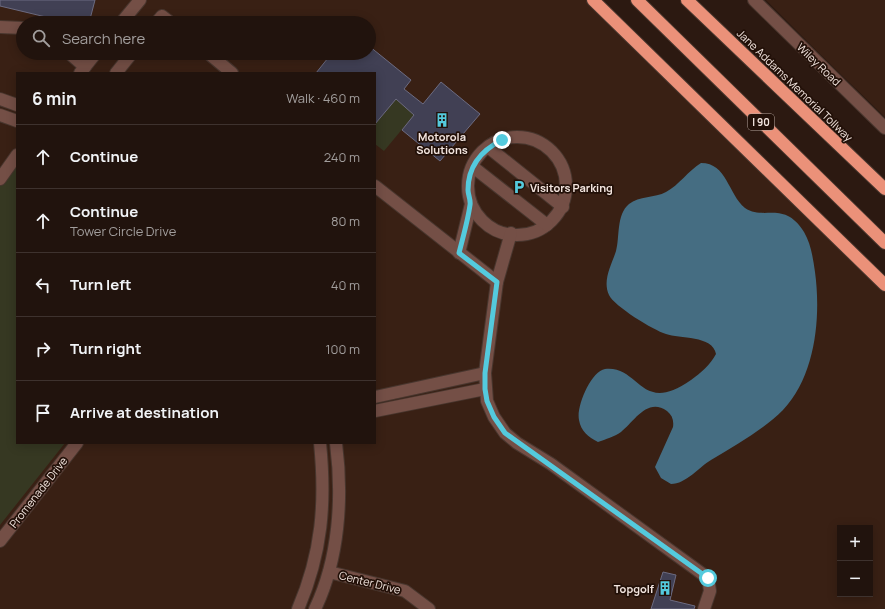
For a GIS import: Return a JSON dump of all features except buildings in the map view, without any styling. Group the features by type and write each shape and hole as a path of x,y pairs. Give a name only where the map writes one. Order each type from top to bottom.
{"highway":[{"path":"593,0 885,285"},
{"path":"628,0 766,127"},
{"name":"I 90","path":"637,0 885,243"},
{"name":"Jane Addams Memorial Tollway","path":"687,0 885,190"}],"street":[{"path":"127,16 140,0"},
{"name":"Wiley Road","path":"754,0 885,128"},
{"path":"0,27 16,28"},
{"path":"74,60 82,70 90,60"},
{"path":"117,72 126,60"},
{"path":"216,60 231,72"},
{"path":"0,99 16,105"},
{"path":"0,115 16,121"},
{"path":"518,137 534,140 548,148 559,160 566,175 567,192 562,207 544,228 522,236 494,230 481,220 471,204 468,190 470,174 476,159 488,147 502,140 518,137"},
{"path":"488,147 562,207"},
{"path":"0,178 16,155"},
{"path":"473,167 547,225"},
{"path":"376,187 497,282"},
{"path":"459,253 471,204"},
{"path":"511,234 497,282 485,373 487,401 494,417 505,433 708,578 710,591 705,608"},
{"path":"376,397 485,373"},
{"path":"376,411 485,389"},
{"name":"Promenade Drive","path":"0,542 76,444"},
{"path":"298,609 310,579 320,539 324,477 320,444"},
{"path":"315,609 329,572 336,530 339,467 336,444"},
{"name":"Center Drive","path":"329,572 395,587 411,595 429,609"},
{"path":"411,595 414,609"}],"shaded area":[{"path":"0,0 598,0 885,280 885,609 0,609"},
{"path":"766,0 885,0 885,117 820,54"}],"green space":[{"path":"396,99 414,115 384,151 376,145 376,123"},
{"path":"16,156 16,444 64,444 0,525 0,179"}],"water":[{"path":"701,163 710,164 722,174 739,202 745,208 759,213 782,214 797,222 804,232 810,246 815,272 817,289 816,326 814,344 803,380 794,396 783,410 758,431 706,463 687,478 671,484 661,478 655,467 673,427 672,418 667,411 660,407 647,409 641,412 621,432 613,437 598,442 588,436 583,430 579,420 579,414 582,399 586,390 600,371 605,369 617,370 626,374 651,391 661,393 674,390 691,380 711,362 716,354 714,348 702,341 672,336 652,328 634,317 612,300 607,289 608,272 616,251 620,220 625,209 633,201 666,192"}],"place":[{"name":"Motorola Solutions","path":"442,120"},
{"name":"Visitors Parking","path":"519,187"},
{"name":"Topgolf","path":"665,588"}],"route":[{"path":"502,140 488,147 476,159 470,174 468,190 471,204 467,215 459,253 497,282 485,373 487,401 494,417 505,433 518,443 551,464 708,578"}]}
